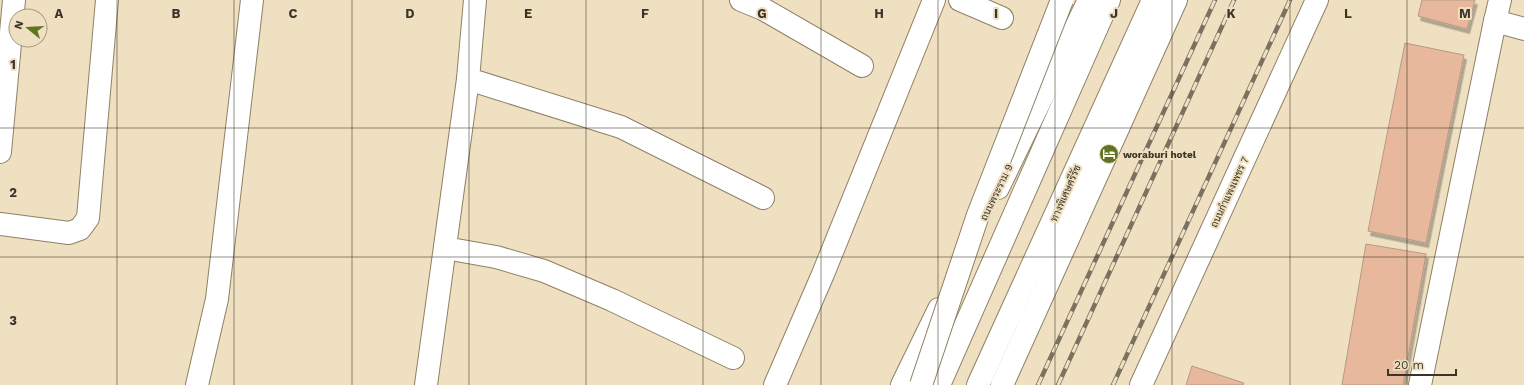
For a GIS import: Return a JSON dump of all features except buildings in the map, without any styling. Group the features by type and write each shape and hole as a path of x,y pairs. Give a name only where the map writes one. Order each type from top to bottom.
{"main road":[{"path":"0,152 14,0"},
{"path":"0,224 69,233 80,229 88,218 107,0"},
{"path":"197,385 217,299 252,0"},
{"path":"426,385 468,79 475,0"},
{"path":"741,0 769,5 862,66"},
{"path":"775,385 823,274 934,0"},
{"path":"960,0 1002,18"},
{"path":"921,385 978,215 1062,0"},
{"name":"ถนนพระราม 9","path":"902,385 1089,0"},
{"path":"939,385 1109,0"},
{"name":"ทางพิเศษศรีรัช","path":"978,385 1153,0"},
{"path":"1002,385 1176,0"},
{"name":"ถนนกำแพงเพชร 7","path":"1141,385 1317,0"},
{"path":"1420,385 1494,21 1500,0"},
{"path":"1494,21 1524,29"},
{"path":"468,79 621,127 763,198"},
{"path":"445,248 496,257 544,271 612,300 733,358"}],"railway":[{"path":"1038,385 1215,0"},
{"path":"1058,385 1234,0"},
{"path":"1113,385 1290,0"}],"place":[{"name":"woraburi hotel","path":"1109,154"}]}
